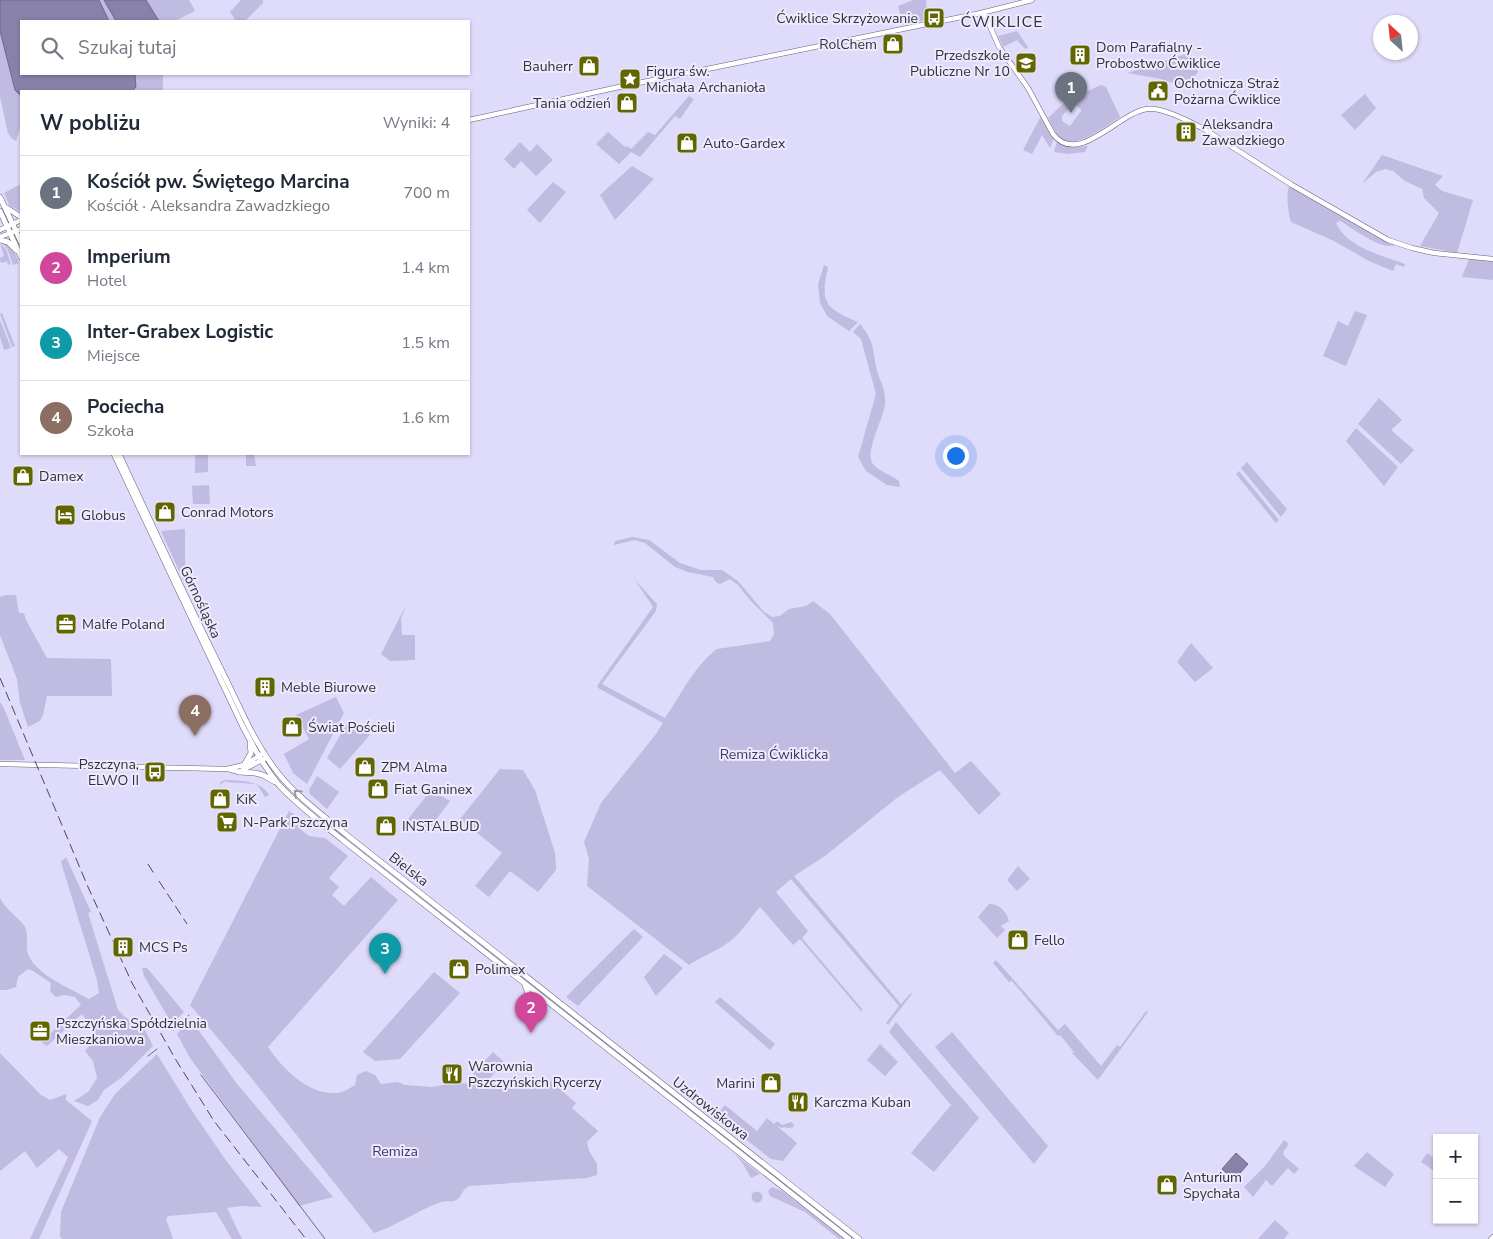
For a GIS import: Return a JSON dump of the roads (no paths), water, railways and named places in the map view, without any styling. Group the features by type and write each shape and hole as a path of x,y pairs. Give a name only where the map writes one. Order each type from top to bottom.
{"main road":[{"path":"470,120 619,87 981,13 1032,0"},
{"path":"981,13 986,17 1003,54 1028,88 1053,134 1064,143 1079,145 1133,113 1154,109 1204,129 1292,185 1388,240 1434,253 1493,259"},
{"path":"0,197 10,225"},
{"path":"4,206 20,217"},
{"path":"0,212 16,231 20,255"},
{"path":"0,230 20,219"},
{"path":"0,238 16,231"},
{"path":"0,238 8,242 20,255"},
{"name":"Górnośląska","path":"114,455 249,740 263,757"},
{"name":"Górnośląska","path":"119,455 263,757"},
{"path":"244,765 251,753 249,740"},
{"path":"227,769 244,765 263,757"},
{"path":"239,772 263,757"},
{"name":"Bielska","path":"263,757 280,785 314,816 523,982 547,996"},
{"name":"Bielska","path":"263,757 311,806 547,996"},
{"path":"0,764 227,769 263,775 280,785"},
{"path":"523,982 528,994"},
{"name":"Uzdrowiskowa","path":"547,996 710,1130 849,1239"},
{"name":"Uzdrowiskowa","path":"547,996 859,1239"}],"waterway":[{"path":"174,1030 189,1015"},
{"path":"148,1056 157,1049"},
{"path":"201,1075 325,1239"}],"railway":[{"path":"0,678 88,887 132,983 176,1060 214,1121 306,1239"},
{"path":"148,864 156,877"},
{"path":"159,881 187,924"}],"place":[{"name":"Ćwiklice Skrzyżowanie","path":"934,18"},
{"name":"RolChem","path":"893,44"},
{"name":"Dom Parafialny - Probostwo Ćwiklice","path":"1080,55"},
{"name":"Przedszkole Publiczne Nr 10","path":"1026,63"},
{"name":"Bauherr","path":"589,66"},
{"name":"Figura św. Michała Archanioła","path":"630,79"},
{"name":"Ochotnicza Straż Pożarna Ćwiklice","path":"1158,91"},
{"name":"Tania odzień","path":"627,103"},
{"name":"Kościół pw. Świętego Marcina","path":"1071,113"},
{"name":"Aleksandra Zawadzkiego","path":"1186,132"},
{"name":"Auto-Gardex","path":"687,143"},
{"name":"Damex","path":"23,476"},
{"name":"Conrad Motors","path":"165,512"},
{"name":"Globus","path":"65,515"},
{"name":"Malfe Poland","path":"66,624"},
{"name":"Meble Biurowe","path":"265,687"},
{"name":"Świat Pościeli","path":"292,727"},
{"name":"Pociecha","path":"195,736"},
{"name":"ZPM Alma","path":"365,767"},
{"name":"Pszczyna, ELWO II","path":"155,772"},
{"name":"Fiat Ganinex","path":"378,789"},
{"name":"KiK","path":"220,799"},
{"name":"N-Park Pszczyna","path":"227,822"},
{"name":"INSTALBUD","path":"386,826"},
{"name":"Fello","path":"1018,940"},
{"name":"MCS Ps","path":"123,947"},
{"name":"Polimex","path":"459,969"},
{"name":"Inter-Grabex Logistic","path":"385,974"},
{"name":"Pszczyńska Spółdzielnia Mieszkaniowa","path":"40,1031"},
{"name":"Imperium","path":"531,1033"},
{"name":"Warownia Pszczyńskich Rycerzy","path":"452,1074"},
{"name":"Marini","path":"771,1083"},
{"name":"Karczma Kuban","path":"798,1102"},
{"name":"Anturium Spychała","path":"1167,1185"}],"district":[{"name":"ĆWIKLICE","path":"1002,21"}],"park label":[{"name":"Remiza Ćwiklicka","path":"774,754"},
{"name":"Remiza","path":"395,1151"}]}
